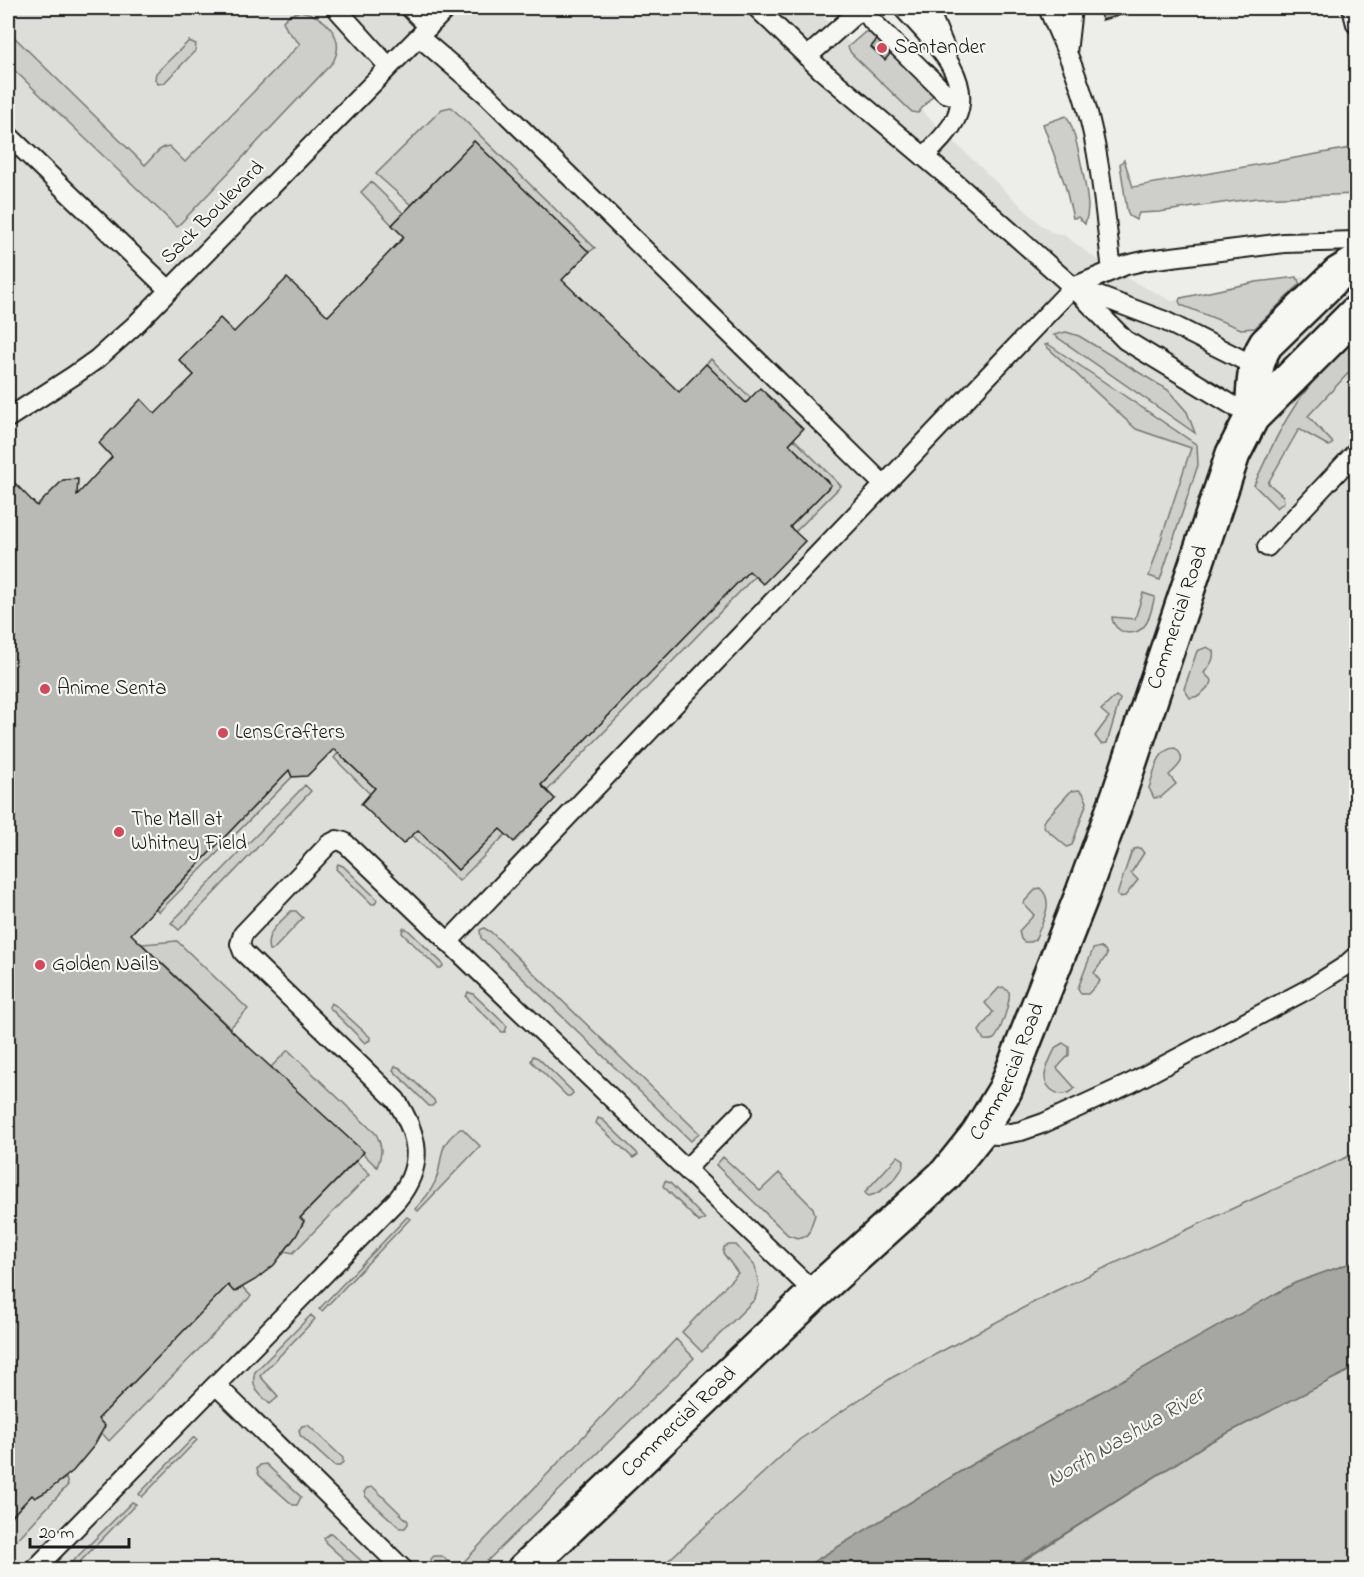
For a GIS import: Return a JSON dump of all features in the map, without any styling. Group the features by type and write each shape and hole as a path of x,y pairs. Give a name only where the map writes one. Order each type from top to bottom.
{"street":[{"name":"Commercial Road","path":"1252,417 1255,366 1259,354 1275,334 1338,274 1356,263"},
{"name":"Commercial Road","path":"524,1569 815,1293 946,1174 978,1134 1005,1090 1082,895 1119,794 1228,468 1252,417 1356,313"}],"lane":[{"path":"336,8 389,67"},
{"path":"410,8 424,32 884,485"},
{"name":"Sack Boulevard","path":"8,135 169,290 447,8"},
{"path":"757,8 807,57 1073,286 1125,340 1252,417"},
{"path":"807,57 862,8"},
{"path":"867,8 872,21 945,93 955,96 960,93"},
{"path":"903,8 952,66"},
{"path":"924,157 956,119 960,93 957,76 928,8"},
{"path":"1048,8 1067,53 1092,127 1112,271"},
{"path":"1067,53 1072,8"},
{"path":"1352,8 1356,24"},
{"path":"448,942 1073,286 1148,260 1284,243 1356,241"},
{"path":"1073,286 1154,316 1288,383"},
{"path":"8,418 97,359 169,290"},
{"path":"1267,547 1356,452"},
{"path":"34,1569 408,1187 414,1171 416,1147 410,1125 396,1100 243,952 240,944 243,934 329,844 337,840 344,842 815,1293"},
{"path":"978,1134 1008,1134 1028,1129 1131,1083 1312,987 1356,956"},
{"path":"686,1169 742,1112"},
{"path":"216,1385 404,1569"}],"shaded area":[{"name":"The Mall at Whitney Field","path":"8,8 803,8 812,12 817,10 851,44 848,47 918,112 921,110 1040,224 1051,232 1064,235 1112,271 1172,301 1256,282 1356,272 1356,1153 1055,1291 893,1377 799,1440 658,1569 8,1570"},
{"path":"300,11 317,17 331,29 337,44 337,53 333,62 177,227 8,64 8,31 145,165 159,151 169,146 185,162 300,44 287,30 283,21"},
{"path":"865,32 879,37 871,47 884,59 893,50 934,94 918,113 912,112 851,53 848,47"},
{"path":"189,41 196,44 195,51 164,83 158,84 155,79 156,73"},
{"path":"451,107 595,248 589,252 474,141 411,205 376,174 442,109"},
{"path":"1066,116 1077,144 1085,187 1088,206 1085,224 1078,217 1073,218 1065,185 1043,124"},
{"path":"1356,147 1356,194 1257,198 1139,213 1136,220 1129,216 1127,210 1120,164 1124,160 1133,187"},
{"path":"371,182 403,213 392,225 361,192"},
{"path":"1297,277 1300,284 1255,328 1241,329 1181,305 1179,301 1181,298 1256,282"},
{"path":"1066,332 1079,336 1168,390 1187,412 1195,433 1054,335"},
{"path":"1356,338 1356,365 1308,416 1333,443 1329,446 1299,429 1268,483 1283,496 1284,502 1277,508 1254,485 1260,472 1279,433 1302,396 1321,372"},
{"path":"1048,344 1197,445 1198,465 1160,580 1149,576 1191,448 1136,429 1045,345"},
{"path":"711,359 751,398 746,403 706,364"},
{"path":"794,439 841,486 795,532 790,527 831,485 789,444"},
{"path":"749,571 755,576 547,791 541,785"},
{"path":"1143,593 1155,597 1147,622 1136,632 1120,630 1113,623 1112,617 1135,619"},
{"path":"1207,647 1213,651 1213,657 1204,673 1212,681 1211,684 1199,696 1190,698 1184,689 1197,651"},
{"path":"1116,696 1120,699 1107,743 1101,744 1095,736 1109,717 1101,710"},
{"path":"1175,748 1181,756 1181,762 1169,775 1176,784 1161,797 1154,798 1149,788 1157,763 1164,752"},
{"path":"338,753 375,788 370,794 334,758"},
{"path":"289,770 292,777 159,912 156,909"},
{"path":"305,785 311,791 179,930 171,923"},
{"path":"1079,790 1087,802 1072,845 1067,847 1045,828 1043,822 1071,791"},
{"path":"500,829 506,834 459,881 412,835 418,830 458,870"},
{"path":"1140,848 1144,853 1131,873 1138,880 1125,896 1119,897 1117,895 1131,853 1134,849"},
{"path":"338,864 343,866 377,899 375,904 372,904 336,869"},
{"path":"1040,888 1047,900 1046,913 1035,940 1024,942 1019,931 1034,915 1023,903 1036,889"},
{"path":"291,911 296,911 303,918 273,950 269,950 271,933"},
{"path":"403,928 408,930 442,963 441,968 438,968 402,933"},
{"path":"484,928 491,932 699,1133 691,1141 481,938 480,930"},
{"path":"177,941 248,1009 230,1028 142,944"},
{"path":"1100,947 1107,955 1094,973 1100,981 1088,994 1081,994 1078,988 1093,949"},
{"path":"1003,987 1009,992 1009,996 1002,1024 994,1039 984,1040 979,1031 993,1012 985,1003 999,988"},
{"path":"468,992 507,1026 505,1032 502,1032 466,997"},
{"path":"331,1003 370,1037 370,1040 365,1043 329,1007"},
{"path":"1063,1043 1069,1047 1069,1055 1057,1068 1075,1088 1066,1094 1060,1094 1051,1090 1045,1075 1056,1047"},
{"path":"288,1050 376,1134 381,1150 377,1167 271,1067"},
{"path":"533,1056 538,1058 572,1091 570,1096 567,1096 531,1061"},
{"path":"395,1066 434,1100 435,1103 432,1106 429,1106 393,1070"},
{"path":"598,1118 603,1120 638,1155 633,1158 596,1123"},
{"path":"463,1129 480,1146 418,1211 415,1209 435,1182 444,1147 452,1135"},
{"path":"1356,1153 1356,1261 1295,1283 971,1465 802,1569 658,1570 799,1440 893,1377 1055,1291"},
{"path":"898,1156 904,1160 896,1177 880,1191 869,1196 866,1194 865,1192"},
{"path":"723,1157 760,1191 779,1173 813,1208 815,1215 808,1235 798,1238 788,1235 716,1165"},
{"path":"356,1161 370,1174 293,1253 285,1251 304,1222 300,1218"},
{"path":"665,1181 670,1183 705,1219 699,1222 663,1186"},
{"path":"407,1217 410,1219 322,1311 319,1309"},
{"path":"736,1245 755,1266 759,1286 755,1299 702,1352 682,1332 738,1273 723,1253 724,1247"},
{"path":"228,1285 234,1291 242,1287 251,1296 109,1441 101,1432 98,1419"},
{"path":"311,1315 315,1319 260,1376 278,1397 270,1404 255,1386 255,1372"},
{"path":"676,1339 694,1358 479,1569 457,1569"},
{"path":"1356,1367 1356,1569 1009,1570 1208,1443"},
{"path":"308,1425 343,1458 340,1466 334,1466 300,1435 299,1430 302,1426"},
{"path":"194,1437 197,1440 142,1497 139,1494"},
{"path":"266,1464 301,1497 297,1505 293,1505 259,1475 257,1469 260,1465"},
{"path":"66,1478 68,1485 8,1547 8,1520 32,1495 35,1497"},
{"path":"373,1487 408,1521 405,1528 400,1528 366,1497 364,1492 367,1488"},
{"path":"132,1502 136,1504 73,1569 65,1569"},
{"path":"331,1533 368,1569 355,1569 326,1543 324,1538"},
{"path":"434,1556 442,1556 457,1569 437,1569 430,1560"}],"water":[{"name":"North Nashua River","path":"1356,1261 1356,1367 1208,1443 1009,1569 802,1569 971,1465 1295,1283"}],"building":[{"path":"1098,8 1146,8 1102,20"},
{"path":"1163,8 1183,8 1164,13"},
{"name":"Santander","path":"879,37 893,50 885,60 871,47"},
{"name":"The Mall at Whitney Field","path":"474,141 589,252 562,280 679,392 706,364 746,403 760,388 803,429 789,444 831,485 790,527 805,541 763,584 749,571 541,785 555,799 514,842 500,829 458,870 418,830 403,844 361,804 375,788 334,749 307,776 292,777 289,770 131,934 251,1049 364,1152 300,1218 304,1221 296,1236 274,1265 255,1280 234,1292 228,1285 98,1419 105,1426 93,1447 73,1471 49,1490 35,1498 32,1495 8,1520 8,476 37,506 63,480 78,479 77,495 112,457 99,443 141,399 155,414 194,375 179,360 220,318 234,332 287,278 328,316 404,237 392,225"}],"place":[{"name":"Santander","path":"882,48"},
{"name":"Anime Senta","path":"45,689"},
{"name":"LensCrafters","path":"223,733"},
{"name":"The Mall at Whitney Field","path":"119,832"},
{"name":"Golden Nails","path":"40,965"}]}
